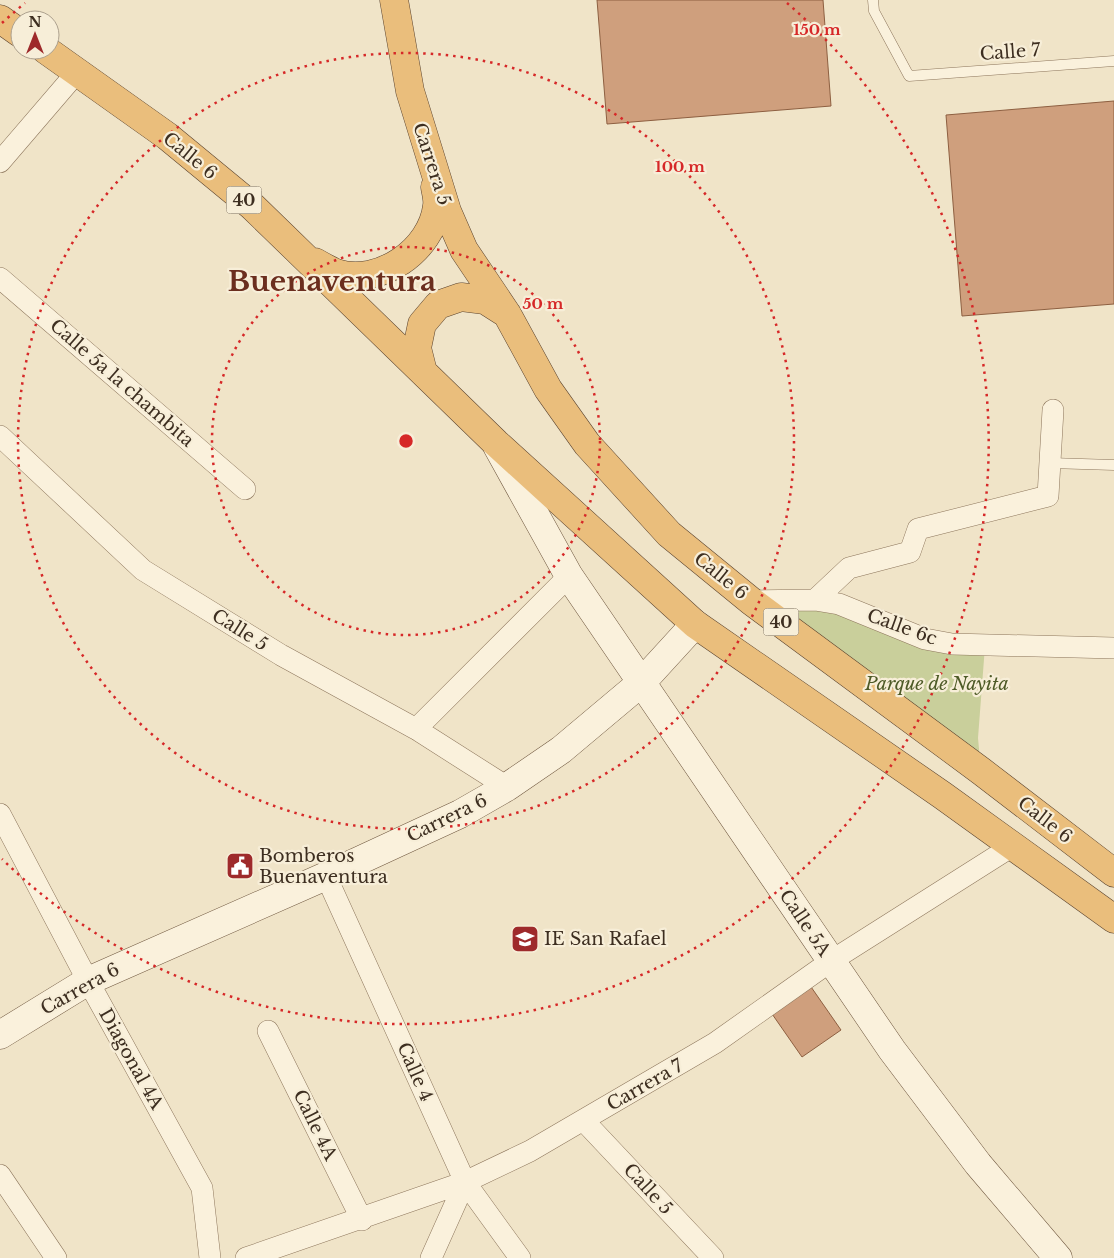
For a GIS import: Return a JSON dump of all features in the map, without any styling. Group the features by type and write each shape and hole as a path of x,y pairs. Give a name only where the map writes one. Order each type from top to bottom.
{"highway":[{"name":"Carrera 5","path":"394,0 410,91 447,212 464,250 507,314"},
{"name":"Calle 6","path":"60,59 166,136 252,206 496,443 696,624 942,795 1114,919"},
{"path":"307,258 337,273 371,275 402,262 426,238 437,206 434,173"},
{"path":"424,372 417,348 422,324 438,305 461,297 486,300 507,314"},
{"name":"Calle 6","path":"507,314 548,389 587,444 669,534 751,600 981,771 1114,873"}],"main road":[{"name":"Calle 6","path":"496,443 568,576"},
{"name":"Calle 5A","path":"568,576 892,1050 978,1164 1058,1258"},
{"name":"Carrera 6","path":"0,1035 88,981 326,876 460,814 507,787 561,750 642,682 696,624"}],"street":[{"path":"0,162 78,71"},
{"name":"Calle 5a la chambita","path":"0,278 245,489"},
{"path":"815,600 849,568 910,552 918,529 1048,496 1053,410"},
{"name":"Calle 5","path":"0,436 143,570 281,655 416,729 507,787"},
{"path":"416,729 568,576"},
{"name":"Calle 6c","path":"751,600 815,600 839,604 925,639 952,644 1114,648"},
{"name":"Diagonal 4A","path":"0,814 88,981 202,1188 210,1258"},
{"name":"Carrera 7","path":"246,1258 362,1220 465,1182 530,1151 715,1043 832,961 1011,846"},
{"name":"Calle 4","path":"326,876 465,1182 520,1258"},
{"name":"Calle 4A","path":"268,1031 362,1220"},
{"name":"Calle 5","path":"584,1121 713,1258"},
{"path":"0,1175 56,1258"},
{"path":"431,1258 465,1182"}],"lane":[{"name":"Calle 7","path":"874,0 874,11 909,76 1114,61"},
{"path":"1050,463 1114,465"}],"green space":[{"name":"Parque de Nayita","path":"815,600 985,646 978,738 981,771 751,601"}],"building":[{"path":"597,0 823,0 831,106 607,124"},
{"path":"1114,101 1114,304 962,316 946,115"},
{"path":"809,984 841,1030 802,1057 770,1011"}],"place":[{"name":"Bomberos Buenaventura","path":"240,866"},
{"name":"IE San Rafael","path":"525,939"}],"district":[{"name":"Buenaventura","path":"332,281"}]}
